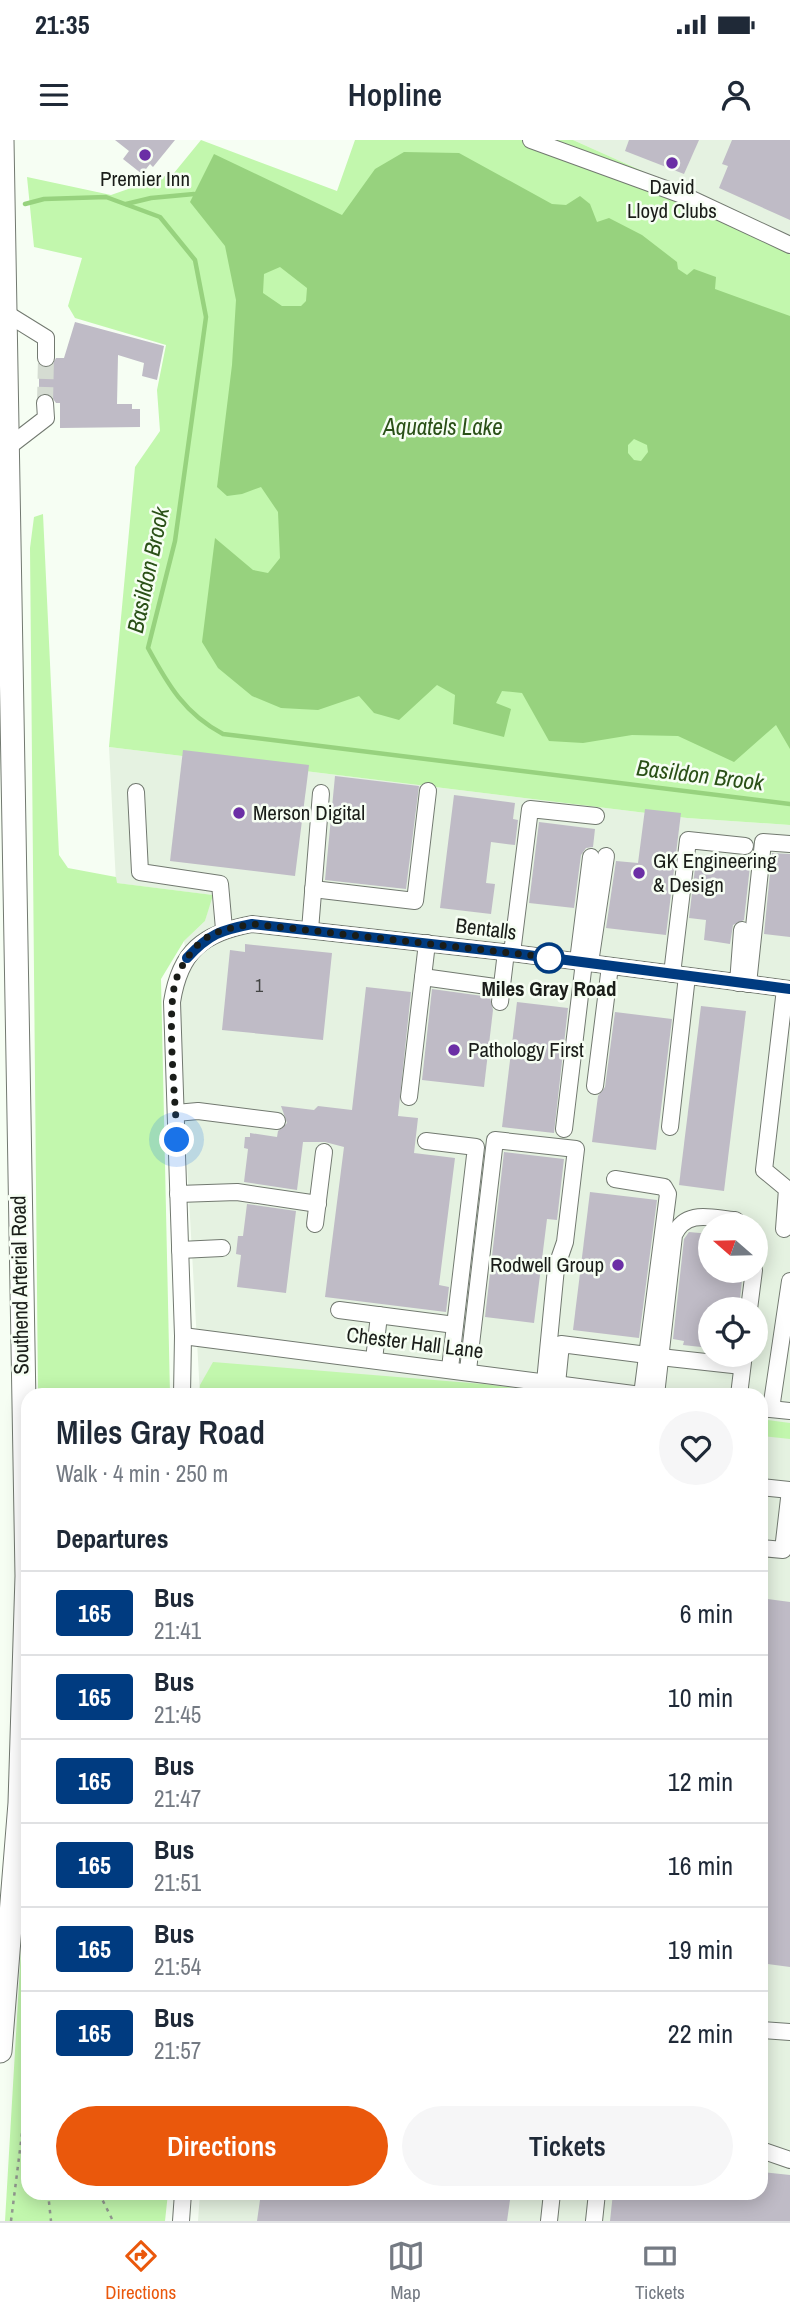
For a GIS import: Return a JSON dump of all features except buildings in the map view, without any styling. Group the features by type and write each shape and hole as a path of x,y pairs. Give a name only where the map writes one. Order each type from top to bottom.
{"highway":[{"name":"Southend Arterial Road","path":"2,140 24,1388"},
{"name":"Southend Arterial Road","path":"0,2051 21,1770"}],"street":[{"path":"531,140 685,196 790,245"},
{"path":"4,312 46,338 46,358"},
{"path":"7,448 46,411"},
{"path":"136,792 140,872 220,884 223,929"},
{"path":"313,889 415,901 428,792"},
{"path":"310,930 321,793"},
{"path":"423,977 501,995 530,809 596,816"},
{"path":"670,1127 688,840 745,846"},
{"path":"743,984 763,842 790,844"},
{"path":"564,1129 598,857"},
{"name":"Bentalls","path":"176,1113 172,1002 176,978 187,958 204,939 223,929 252,924 310,930 787,989"},
{"path":"742,930 743,984"},
{"path":"409,1097 427,943"},
{"path":"595,1086 610,966"},
{"path":"783,1229 787,1189 764,1170 787,989"},
{"path":"182,1388 176,1113 198,1111 277,1121"},
{"path":"468,1370 495,1140 576,1149 565,1242 556,1268 551,1383"},
{"path":"426,1141 476,1147 450,1368"},
{"path":"315,1224 324,1152"},
{"path":"615,1179 664,1187 668,1194 654,1356 656,1388"},
{"path":"178,1194 237,1192 318,1204"},
{"path":"644,1388 654,1356 674,1234 678,1225 690,1217 698,1218"},
{"path":"180,1250 222,1248"},
{"path":"768,1397 790,1281"},
{"path":"339,1310 455,1325"},
{"path":"374,1360 379,1315"},
{"name":"Chester Hall Lane","path":"183,1336 468,1370 589,1388"},
{"path":"551,1383 561,1344 654,1356 698,1358"},
{"path":"740,1388 742,1367"},
{"path":"768,1408 790,1411"},
{"path":"768,1488 790,1490 783,1550 768,1549"},
{"path":"768,2030 790,2032"},
{"path":"768,2152 790,2160"},
{"path":"181,2221 182,2200"},
{"path":"549,2221 551,2200"},
{"path":"594,2221 596,2200"}],"path":[{"path":"10,2221 21,2138"},
{"path":"49,2200 51,2221"},
{"path":"102,2200 113,2221"}],"shaded area":[{"name":"Aquatels Lake","path":"201,140 337,191 355,140 573,140 790,237 790,825 687,818 109,747 135,467 160,431 157,390 166,345 75,318 68,306 82,258 34,247 27,177 111,195 174,173"},
{"path":"573,140 790,140 790,237"},
{"path":"43,514 59,855 68,868 116,877 117,883 213,895 205,921 184,941 161,979 170,1388 38,1388 30,548 34,517"},
{"path":"109,747 687,818 790,825 790,2221 198,2221 200,2200 768,2200 768,1388 200,1388 178,1003 187,958 184,941 205,921 212,895 116,883"},
{"path":"213,1362 513,1388 200,1388"},
{"path":"768,1420 790,1423 790,1439 768,1437"},
{"path":"21,1949 21,2200 167,2200 165,2221 5,2221"}],"water":[{"name":"Aquatels Lake","path":"404,152 459,153 552,204 566,205 580,196 590,204 597,222 609,218 642,235 677,262 678,269 687,275 694,269 716,277 715,289 790,316 790,749 776,725 734,762 678,736 632,735 583,743 549,741 522,693 502,691 496,703 511,709 504,737 453,724 455,695 437,685 399,720 374,713 359,696 318,710 281,708 252,696 218,668 202,642 215,538 253,570 268,573 280,558 278,512 261,487 227,496 217,487 232,365 236,300 225,246 190,202 214,154 342,215 375,169","holes":["280,267 307,288 306,301 301,306 282,306 263,293 264,274","634,439 647,445 648,452 641,461 634,460 628,453 628,445"]}],"waterway":[{"path":"126,204 151,198 194,194"},
{"name":"Basildon Brook","path":"25,204 44,199 106,197 160,217 195,260 206,317 175,541 148,648 170,686 198,717 223,734 790,804"}],"tunnel":[{"path":"45,403 46,358"}],"bus line":[{"name":"165","path":"187,958 204,939 223,929 252,924 512,953 790,989"}],"place":[{"name":"Premier Inn","path":"145,155"},
{"name":"David Lloyd Clubs","path":"672,163"},
{"name":"Merson Digital","path":"239,813"},
{"name":"GK Engineering & Design","path":"639,873"},
{"name":"Miles Gray Road","path":"549,958"},
{"name":"Pathology First","path":"454,1050"},
{"name":"Rodwell Group","path":"618,1265"}],"route":[{"path":"177,1140 172,1002 176,978 187,958 204,939 223,929 252,924 556,958 549,958"}]}
